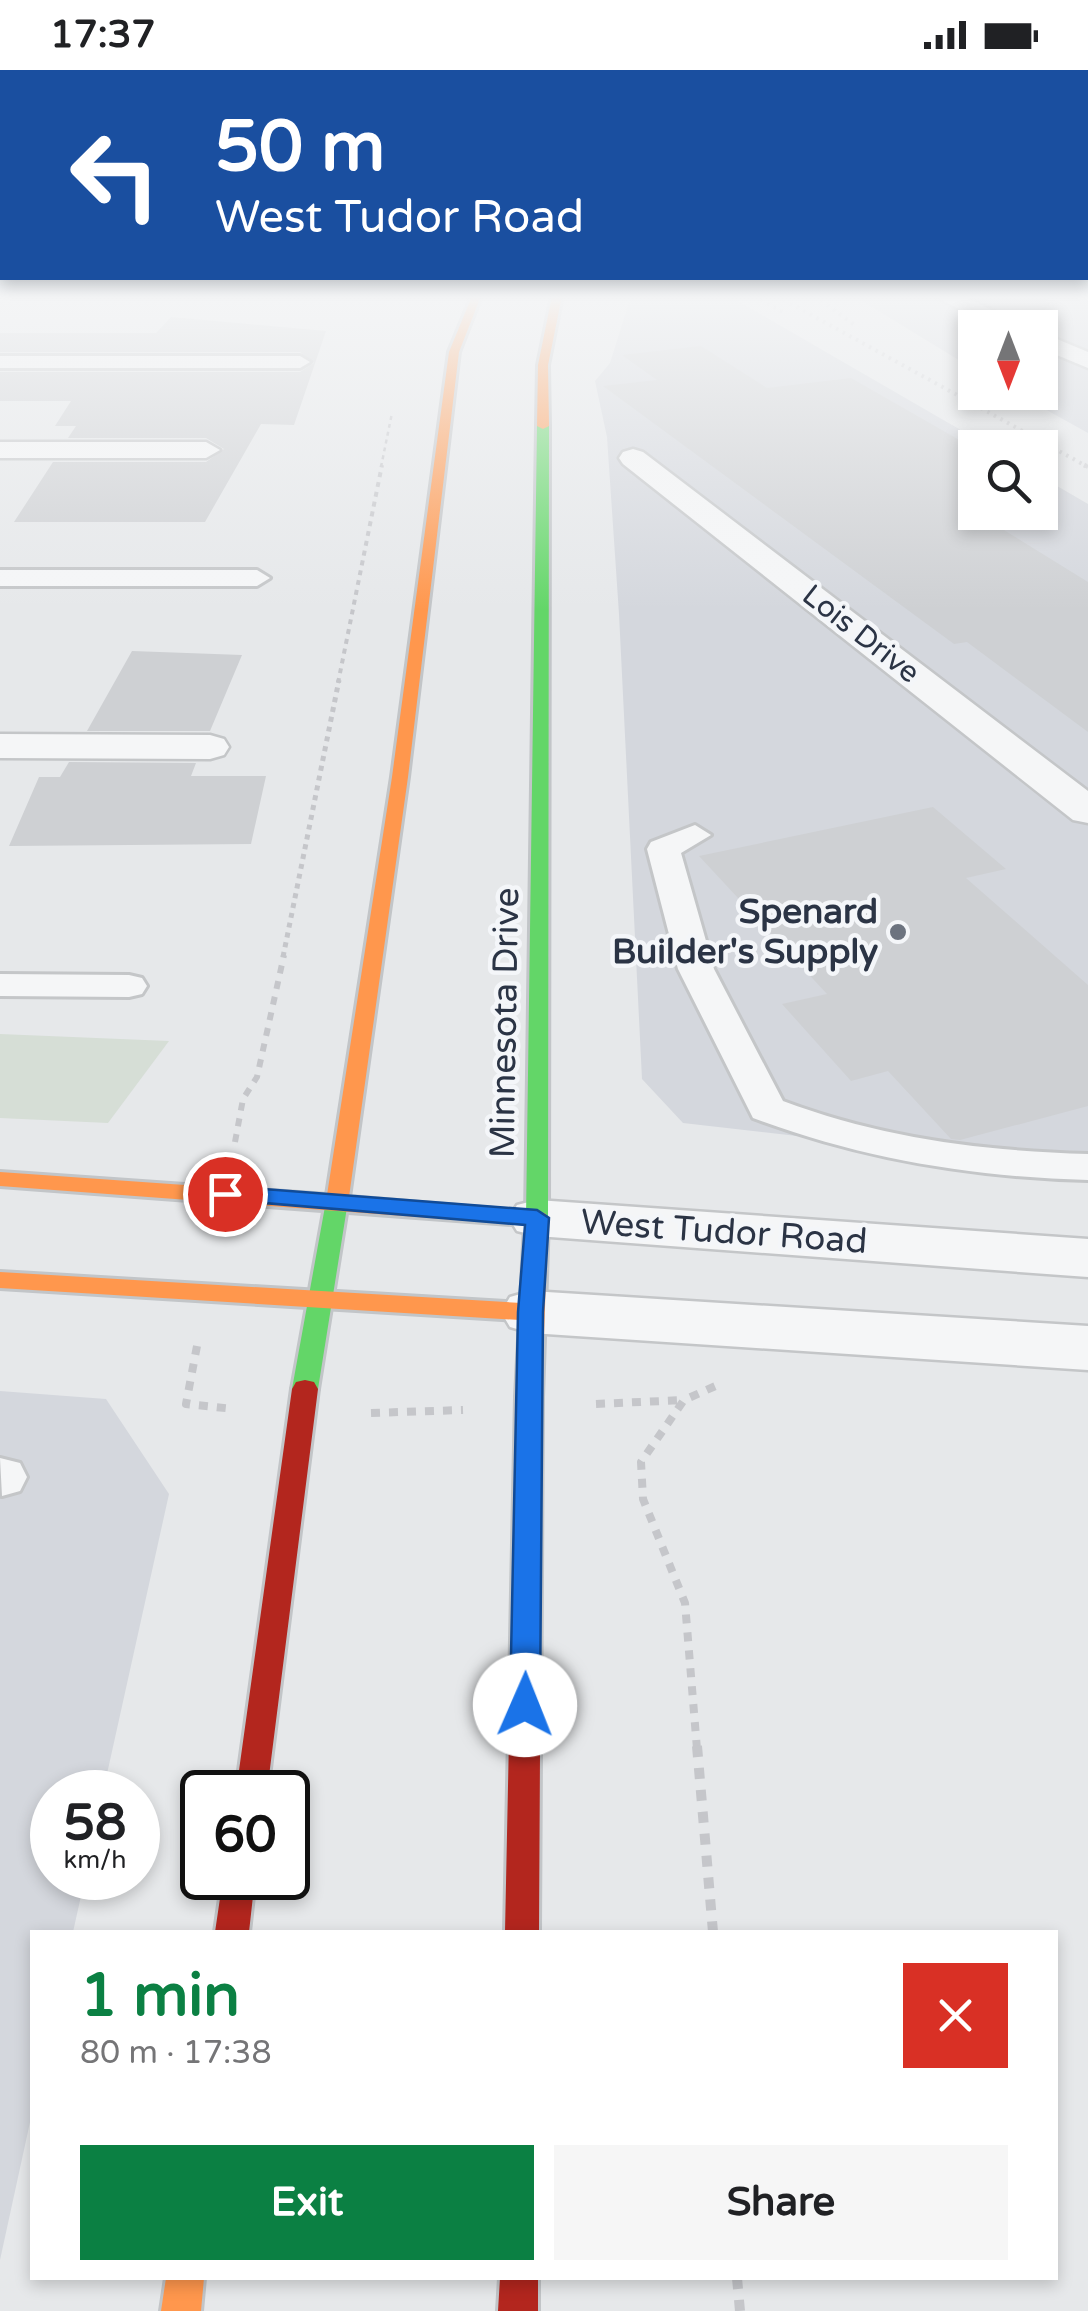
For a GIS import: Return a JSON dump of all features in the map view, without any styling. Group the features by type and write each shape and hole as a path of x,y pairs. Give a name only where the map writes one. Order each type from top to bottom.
{"main road":[{"path":"253,1770 317,1301 354,1112 447,401"},
{"name":"Minnesota Drive","path":"522,1930 529,1407 537,1218 543,401"},
{"name":"West Tudor Road","path":"0,1179 537,1218"},
{"path":"0,1280 531,1312"},
{"path":"232,1930 236,1900"},
{"path":"181,2311 186,2280"},
{"path":"518,2280 518,2311"}],"street":[{"path":"0,450 206,450"},
{"name":"Lois Drive","path":"633,458 1088,811"},
{"path":"0,746 210,748"},
{"name":"West Tudor Road","path":"537,1218 1088,1258"},
{"path":"531,1312 1088,1348"}],"lane":[{"path":"0,578 257,578"},
{"path":"695,835 663,849 696,968 767,1109 828,1134 1002,1166 1088,1166"},
{"path":"0,986 129,986"}],"path":[{"path":"243,1099 257,1077 270,1021 395,401"},
{"path":"186,1404 301,1416 684,1400 733,1378"},
{"path":"684,1400 641,1462 643,1499 685,1603 697,1700 713,1930"},
{"path":"738,2280 740,2311"}],"shaded area":[{"path":"599,401 910,401 961,430 958,530 1058,530 1058,486 1088,504 1088,1169 683,1123 642,1079 607,437"},
{"path":"1058,401 1088,401 1088,433 1047,410 1058,410"},
{"path":"0,1034 169,1041 108,1123 0,1118"},
{"path":"0,1391 106,1399 169,1494 108,1770 30,1770 30,1900 80,1900 73,1930 30,1930 30,2122 0,2260"}],"building":[{"path":"0,401 302,401 294,425 261,424 205,522 14,522 53,462 206,462 224,449 206,438 68,438 76,426 55,426 71,401"},
{"path":"623,401 890,401 958,439 958,530 1004,530 1088,582 1088,732 967,642 954,644"},
{"path":"132,651 242,655 210,731 87,731"},
{"path":"69,762 196,763 191,776 266,776 251,844 9,846 39,777 60,777"},
{"name":"Spenard Builder's Supply","path":"933,807 1006,869 966,878 1088,985 1088,1106 960,1140 951,1139 888,1071 851,1081 782,1004 827,994 699,856"}],"railway":[{"path":"967,401 1088,467 1084,465"}],"traffic: fast":[{"path":"537,1218 543,426"},
{"path":"305,1389 337,1201"}],"traffic: slow":[{"path":"337,1201 400,777 448,401"},
{"path":"543,401 543,426"},
{"path":"0,1179 537,1218 529,1397"},
{"path":"0,1280 531,1312"},
{"path":"181,2311 185,2280"}],"traffic: jam":[{"path":"254,1770 305,1389"},
{"path":"522,1930 529,1397"},
{"path":"232,1930 236,1900"},
{"path":"518,2311 519,2280"}],"place":[{"name":"Spenard Builder's Supply","path":"898,932"}],"route":[{"path":"225,1194 537,1218 531,1312 525,1705"}]}
